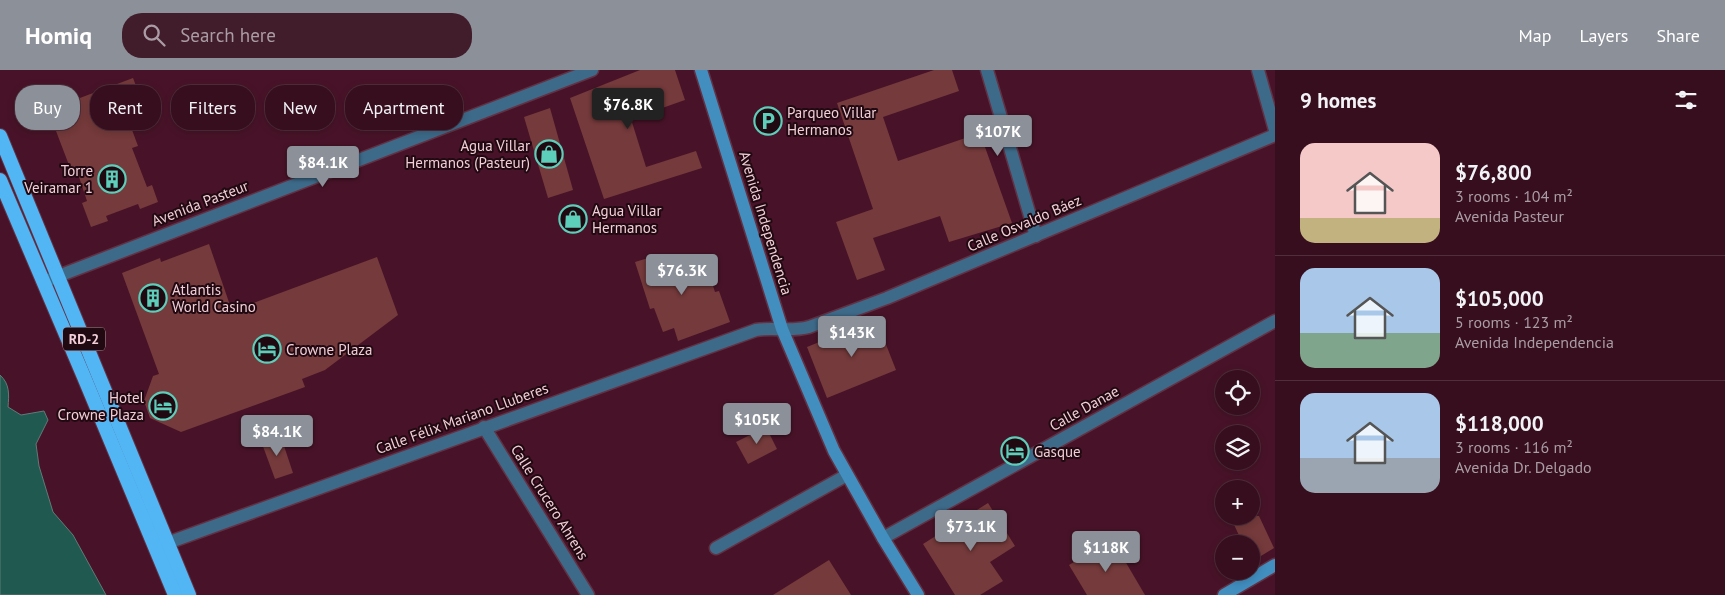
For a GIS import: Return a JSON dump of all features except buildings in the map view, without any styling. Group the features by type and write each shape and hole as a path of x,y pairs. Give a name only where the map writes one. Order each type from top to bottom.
{"highway":[{"name":"RD-2","path":"0,136 57,275 160,545 175,595"},
{"name":"RD-2","path":"0,180 43,282 160,545 188,595"}],"main road":[{"name":"Avenida Independencia","path":"701,70 782,329 834,451 883,538 918,595"},
{"path":"1224,595 1275,565"}],"street":[{"name":"Avenida Pasteur","path":"43,282 592,70"},
{"path":"987,70 1036,236"},
{"path":"1258,70 1275,130"},
{"name":"Calle Osvaldo Báez","path":"782,329 798,330 809,328 887,298 1275,135"},
{"name":"Calle Danae","path":"883,538 1275,321"},
{"name":"Calle Félix Mariano Lluberes","path":"160,545 756,330 782,329"},
{"name":"Calle Crucero Ahrens","path":"484,427 588,595"},
{"path":"716,548 847,475"}],"shaded area":[{"path":"0,375 6,382 9,394 8,407 21,415 44,411 48,420 36,444 39,466 53,512 73,535 106,595 0,595"}],"place":[{"name":"Parqueo Villar Hermanos","path":"768,121"},
{"name":"Agua Villar Hermanos (Pasteur)","path":"549,154"},
{"name":"Torre Veiramar 1","path":"112,179"},
{"name":"Agua Villar Hermanos","path":"573,219"},
{"name":"Atlantis World Casino","path":"153,298"},
{"name":"Crowne Plaza","path":"267,349"},
{"name":"Hotel Crowne Plaza","path":"163,406"},
{"name":"Gasque","path":"1015,451"}]}
